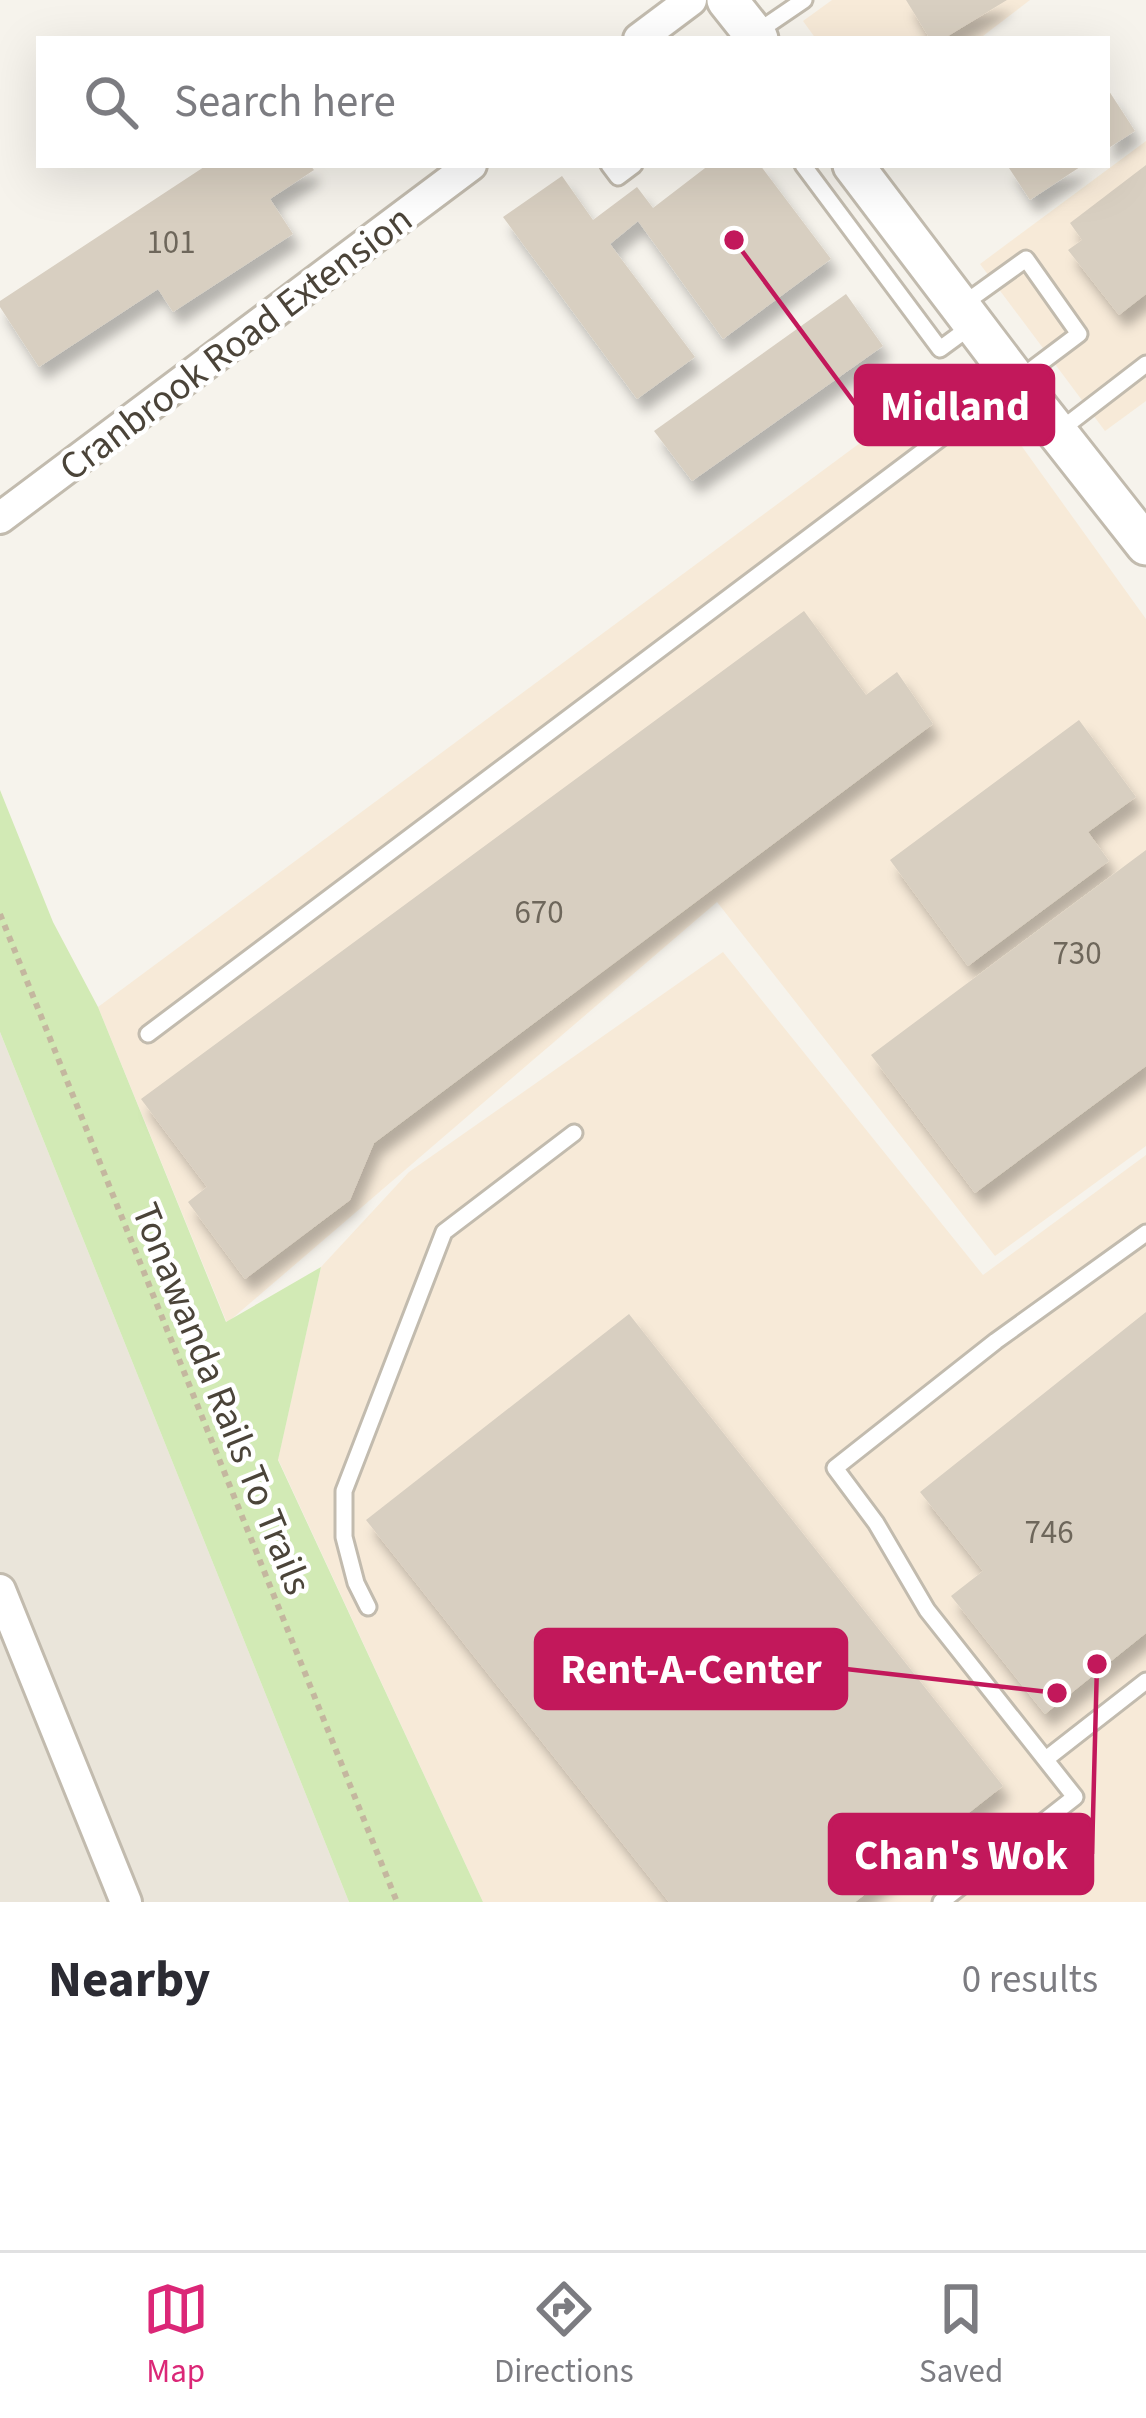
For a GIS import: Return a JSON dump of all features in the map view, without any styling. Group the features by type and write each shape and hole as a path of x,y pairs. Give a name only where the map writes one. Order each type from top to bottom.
{"street":[{"path":"643,36 691,0"},
{"path":"727,0 755,36"},
{"name":"Cranbrook Road Extension","path":"0,518 467,168"},
{"path":"855,168 1146,545"},
{"path":"0,1590 126,1902"}],"lane":[{"path":"757,36 804,0"},
{"path":"148,1034 1079,334 1025,259 966,315 940,349 805,168"},
{"path":"1057,433 1146,364"},
{"path":"368,1607 344,1537 344,1491 444,1232 574,1133"},
{"path":"941,1902 1075,1797 927,1610 876,1522 835,1468 996,1341 1146,1233"},
{"path":"1046,1759 1146,1681"}],"path":[{"name":"Tonawanda Rails To Trails","path":"0,914 397,1902"}],"shaded area":[{"path":"832,0 1030,0 983,36 814,36 803,21"},
{"path":"1146,141 1146,401 1105,431 980,264"},
{"path":"964,366 1146,619 1146,1146 995,1256 717,902 227,1323 98,1007"},
{"path":"723,952 983,1275 1146,1155 1146,1902 483,1902 278,1459 321,1267 409,1172"},
{"path":"0,1032 349,1902 0,1902"}],"green space":[{"path":"0,790 53,922 98,1007 226,1322 321,1267 278,1460 483,1902 349,1902 0,1032"}],"building":[{"path":"906,0 1007,0 948,36 928,36"},
{"path":"1110,93 1135,131 1110,147"},
{"path":"1146,165 1146,294 1119,315 1068,250 1082,240 1070,223"},
{"path":"202,168 314,170 270,199 293,234 173,312 158,289 39,367 0,301"},
{"path":"705,168 762,168 831,259 723,339 638,221 610,244 695,357 637,399 503,217 562,176 593,220 637,187 653,208"},
{"path":"1009,168 1078,168 1030,200"},
{"path":"846,294 883,346 692,481 654,431"},
{"path":"804,611 866,695 897,672 933,724 374,1143 350,1200 245,1279 188,1202 207,1187 141,1099"},
{"path":"1079,720 1136,797 1088,832 1109,861 968,966 890,860"},
{"path":"1146,850 1146,1066 975,1193 871,1055"},
{"path":"1146,1312 1146,1633 1045,1714 951,1596 983,1571 920,1492"},
{"path":"629,1314 1003,1786 855,1902 669,1902 366,1520"}],"place":[{"name":"Midland","path":"734,240"},
{"name":"Chan's Wok","path":"1097,1664"},
{"name":"Rent-A-Center","path":"1057,1693"}]}
